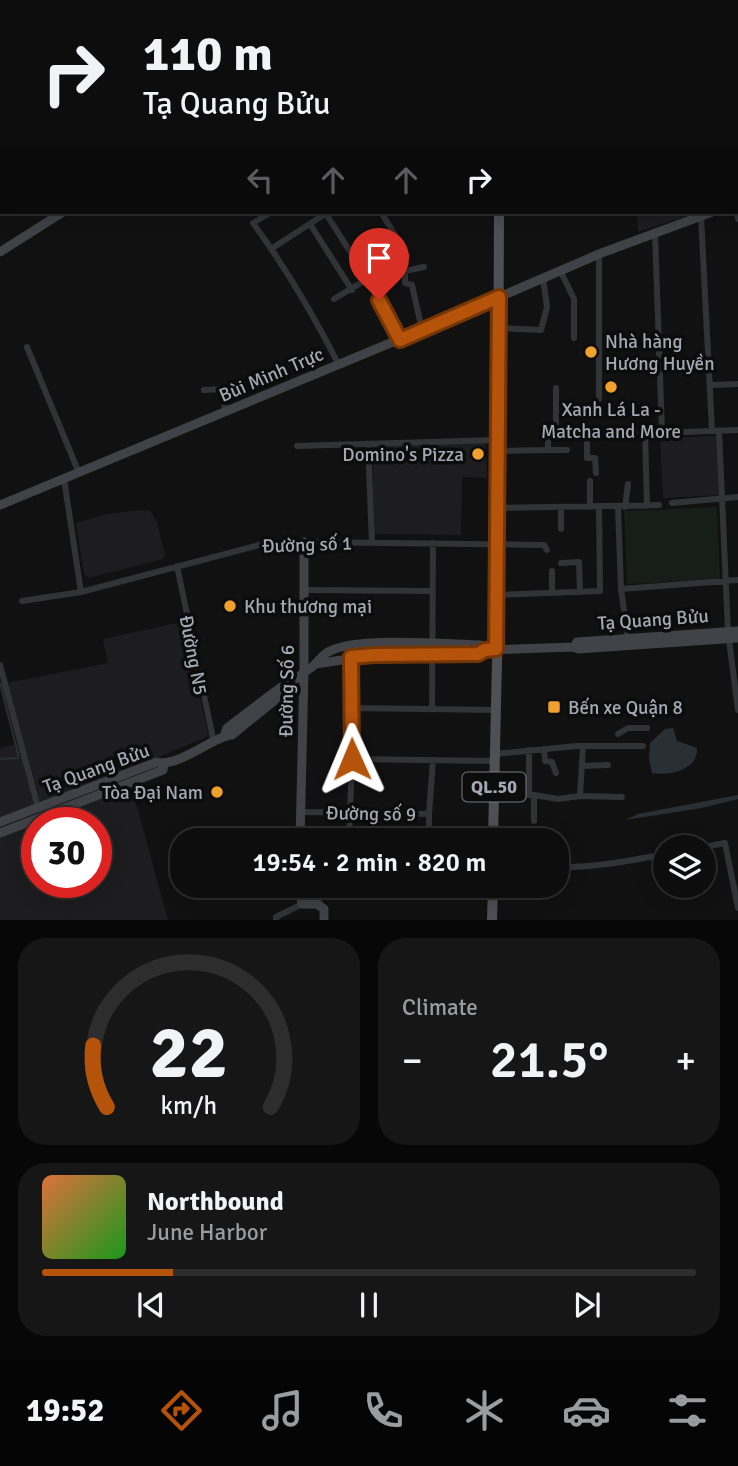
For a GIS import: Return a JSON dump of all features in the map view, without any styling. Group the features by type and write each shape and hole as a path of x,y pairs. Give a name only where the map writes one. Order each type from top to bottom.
{"main road":[{"name":"QL.50","path":"493,828 499,214"},
{"path":"492,920 493,898"}],"street":[{"path":"0,252 60,214"},
{"path":"268,214 253,223 309,309 339,365"},
{"path":"271,249 324,214"},
{"path":"328,214 400,340"},
{"path":"334,299 407,255 382,214"},
{"name":"Bùi Minh Trực","path":"0,505 400,340 598,254 706,214"},
{"path":"701,216 710,385 722,499 725,581 733,635 738,709"},
{"path":"310,224 352,290"},
{"path":"655,233 662,432"},
{"path":"598,254 599,399"},
{"path":"422,330 412,285 405,284 405,271 424,267"},
{"path":"560,271 573,299 575,338"},
{"path":"498,328 541,330 547,307 543,278"},
{"path":"27,347 79,473"},
{"path":"660,360 709,361"},
{"path":"710,385 738,384"},
{"path":"556,388 556,431"},
{"path":"204,390 223,389 225,412"},
{"path":"548,450 548,432 556,431 738,430"},
{"path":"587,431 587,458 595,458 596,473"},
{"path":"645,432 647,506"},
{"path":"368,444 372,542"},
{"path":"297,446 368,444 568,450"},
{"path":"64,479 81,592"},
{"path":"590,481 590,507"},
{"path":"628,484 622,507 621,589 628,638"},
{"path":"672,503 738,498"},
{"path":"496,508 659,505"},
{"path":"561,507 561,529"},
{"path":"496,595 600,591 599,507"},
{"name":"Đường Số 6","path":"300,828 304,542"},
{"name":"Đường số 1","path":"22,601 81,592 263,544 372,542 544,545 547,550"},
{"path":"432,709 433,543"},
{"path":"561,563 579,562 580,592"},
{"name":"Đường N5","path":"177,566 214,743"},
{"path":"552,571 552,593"},
{"path":"621,589 738,580"},
{"path":"303,590 433,591"},
{"name":"Tạ Quang Bửu","path":"574,647 576,642 628,638 733,635"},
{"name":"Tạ Quang Bửu","path":"41,807 157,762 164,764 214,743 224,736 232,735 285,692 289,685 326,653 362,643 478,654 496,649 603,648 733,635"},
{"name":"Tạ Quang Bửu","path":"316,664 332,663 351,657 433,649"},
{"path":"350,828 351,657"},
{"path":"0,665 38,807"},
{"path":"351,708 496,710"},
{"path":"618,734 628,728 647,728"},
{"path":"352,759 433,760 494,757 529,750 583,746 643,746"},
{"path":"580,796 583,746"},
{"path":"544,749 545,761 552,762 556,773"},
{"path":"529,750 534,821"},
{"name":"Đường số 9","path":"300,811 429,814 433,760"},
{"name":"Tạ Quang Bửu","path":"0,833 7,823 163,770 164,764"},
{"path":"582,766 608,765"},
{"path":"494,794 558,799 580,796 622,797"},
{"path":"429,814 429,828"},
{"path":"716,845 724,843 738,908"},
{"path":"569,868 653,857"},
{"path":"301,898 302,904"},
{"path":"317,904 320,898"},
{"path":"276,920 276,917 302,904 317,904 324,909 324,920"}],"shaded area":[{"path":"637,214 692,214 638,232"},
{"path":"717,436 719,495 663,498 660,438"},
{"path":"485,440 487,478 462,477 461,535 374,534 372,445"},
{"path":"717,507 720,579 627,584 624,511"},
{"path":"150,511 157,522 165,555 163,559 89,578 84,575 76,523 107,514"},
{"path":"182,622 209,736 127,770 168,920 0,920 0,748 17,744 1,684 108,663 103,639"},
{"path":"673,728 677,741 697,748 696,756 693,762 682,770 652,773 650,743 665,729"},
{"path":"738,795 738,799 702,808 625,820 638,814"}],"waterway":[{"path":"0,683 18,754 18,758 0,759"}],"place":[{"name":"Nhà hàng Hương Huyền","path":"591,352"},
{"name":"Xanh Lá La - Matcha and More","path":"611,387"},
{"name":"Domino's Pizza","path":"478,454"},
{"name":"Khu thương mại","path":"230,606"},
{"name":"Bến xe Quận 8","path":"554,707"},
{"name":"Tòa Đại Nam","path":"217,792"}],"route":[{"path":"352,759 351,657 478,654 496,649 499,297 400,340 379,300"}]}
